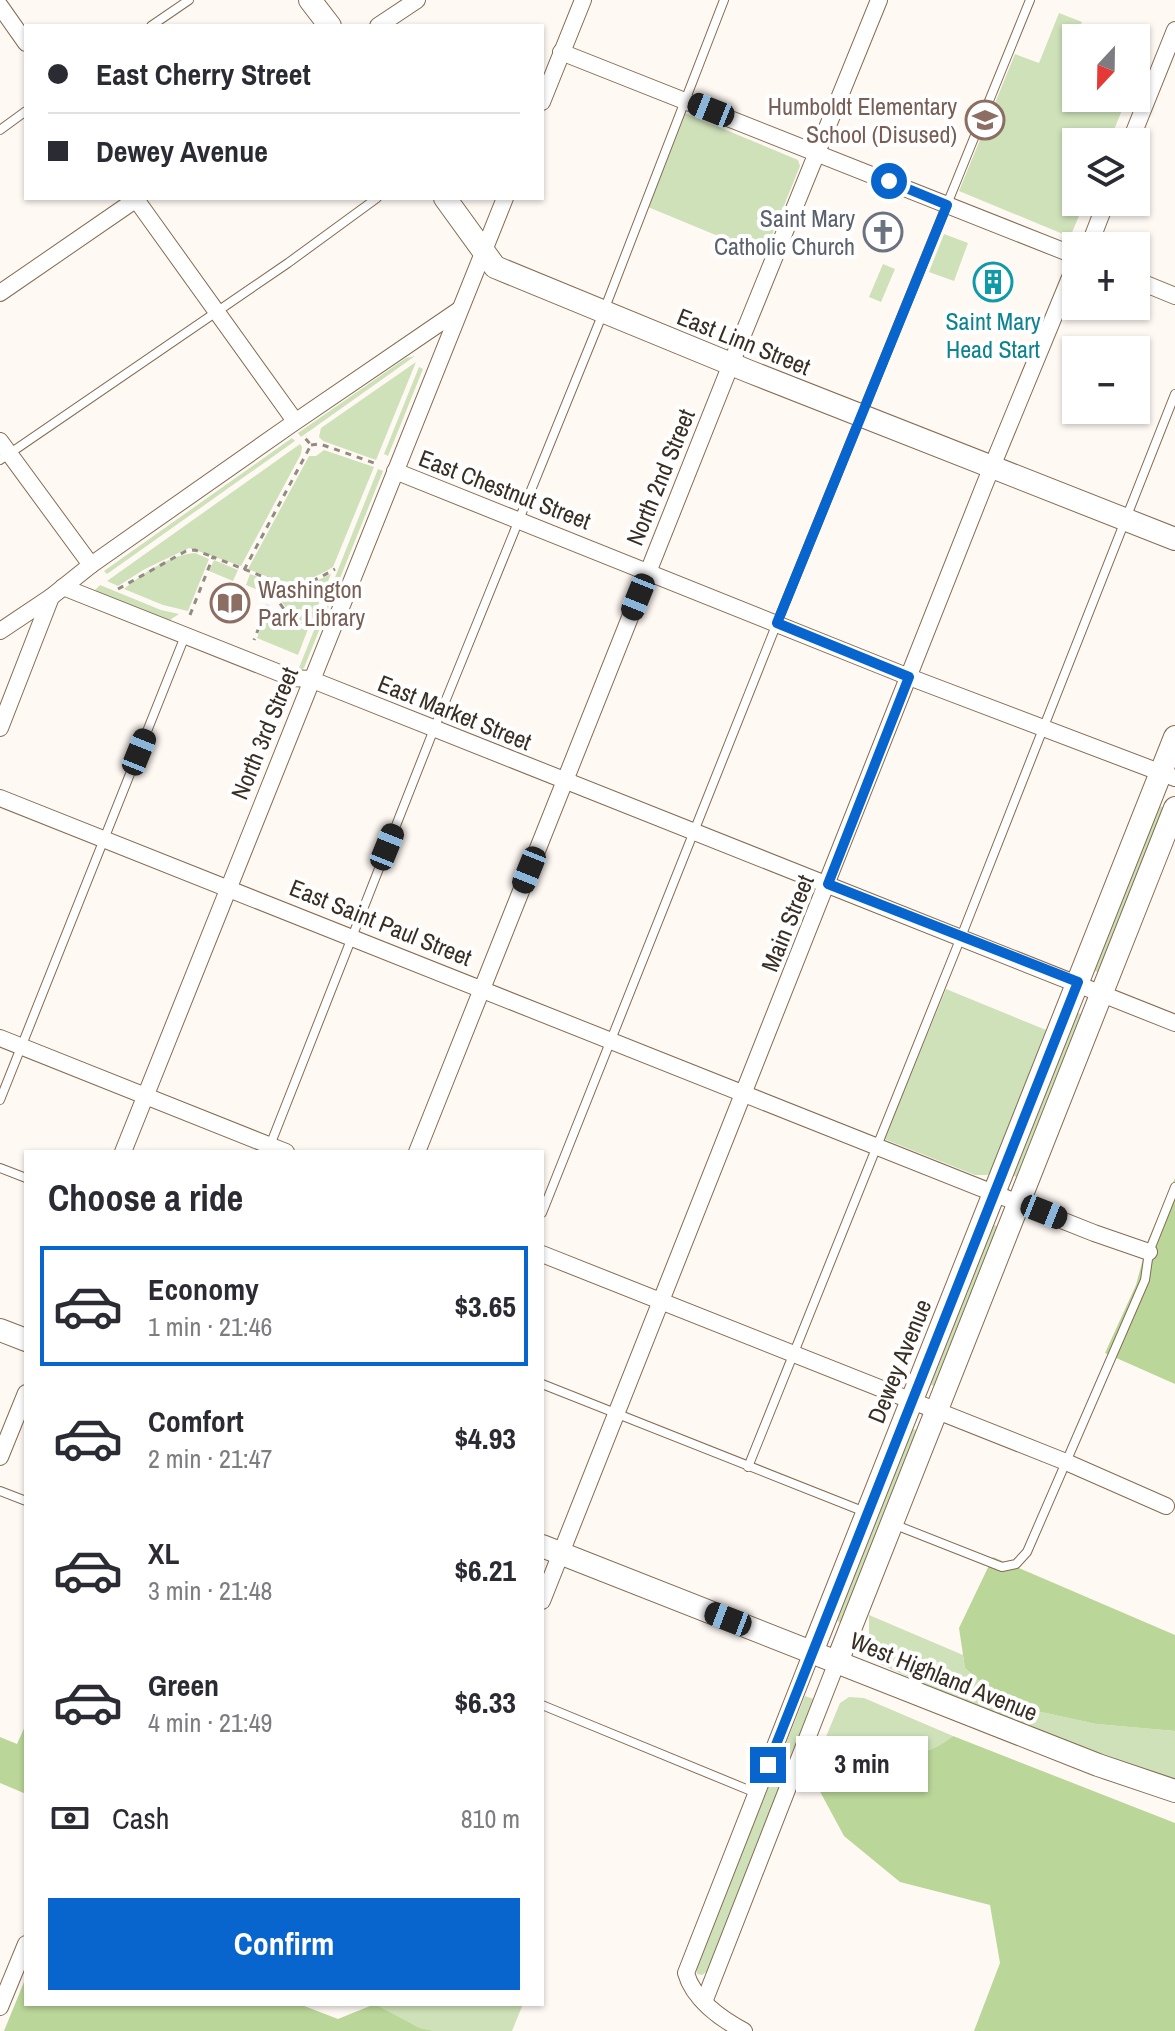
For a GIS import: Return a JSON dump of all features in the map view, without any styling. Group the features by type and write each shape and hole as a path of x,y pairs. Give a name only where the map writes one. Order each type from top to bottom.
{"street":[{"path":"310,0 328,24"},
{"path":"381,24 417,0"},
{"path":"544,97 583,0"},
{"name":"North 2nd Street","path":"418,1150 879,0"},
{"path":"0,6 6,28 24,42"},
{"path":"1136,128 1175,30"},
{"path":"561,52 1062,250"},
{"path":"0,293 134,200"},
{"path":"138,200 295,421"},
{"path":"446,200 483,253"},
{"name":"North 3rd Street","path":"124,1150 504,200"},
{"name":"East Linn Street","path":"483,253 495,267 603,313 1175,539"},
{"path":"1150,286 1175,296"},
{"name":"Main Street","path":"544,1591 552,1550 617,1414 1062,297"},
{"path":"0,631 295,421 459,310"},
{"path":"3,452 91,565"},
{"name":"East Chestnut Street","path":"395,471 909,677 1168,775"},
{"path":"0,728 57,592"},
{"name":"East Market Street","path":"57,592 185,635 291,677 310,679 1175,1023"},
{"name":"Dewey Avenue","path":"744,2031 695,1993 686,1973 1078,982 1168,775 1175,737"},
{"name":"East Saint Paul Street","path":"0,798 1149,1252"},
{"path":"704,2002 1175,808"},
{"path":"0,1038 146,1095 274,1150"},
{"path":"544,1255 1066,1462 1166,1506"},
{"path":"0,1330 24,1339"},
{"path":"0,1457 24,1398"},
{"name":"West Highland Avenue","path":"552,1550 1098,1765 1175,1791"},
{"path":"0,2007 24,1949"}],"lane":[{"path":"154,24 189,0"},
{"path":"274,1150 352,936 603,313 724,0"},
{"path":"544,1208 1030,0"},
{"path":"0,130 24,112"},
{"path":"3,452 215,312 374,200"},
{"path":"748,1467 1175,394"},
{"path":"0,1100 185,635"},
{"path":"0,1168 24,1177"},
{"path":"892,1524 1002,1567 1016,1564 1027,1552 1145,1280 1149,1252 1175,1187"},
{"path":"544,1385 867,1513"},
{"path":"0,1491 24,1500"},
{"path":"544,1706 757,1793"}],"path":[{"path":"304,437 311,445"},
{"path":"311,445 320,444 377,464"},
{"path":"244,570 311,445"},
{"path":"118,589 186,551 195,550 289,586 308,583 335,569"},
{"path":"190,615 213,557"},
{"path":"254,640 277,582"},
{"path":"273,593 292,620"},
{"path":"266,610 311,628"}],"green space":[{"path":"1059,13 1082,22 1062,24 1062,112 1121,112 1115,128 1062,128 1062,216 1079,216 1072,232 1062,234 959,191 1015,54 1039,63"},
{"path":"685,113 798,160 800,166 764,255 648,207"},
{"path":"944,234 968,243 954,281 929,272"},
{"path":"883,264 895,269 881,302 869,297"},
{"path":"415,356 301,437 298,433 406,358"},
{"path":"416,362 376,460 319,437 321,428"},
{"path":"419,367 423,369 388,456 384,454"},
{"path":"292,438 295,441 107,574 104,571"},
{"path":"300,444 301,454 241,566 189,548 118,586 107,581"},
{"path":"324,450 374,467 333,567 310,579 291,582 248,569 309,456 316,456"},
{"path":"378,469 383,471 304,668 297,673"},
{"path":"195,553 209,559 188,611 163,605 124,589 157,566"},
{"path":"214,560 238,570 233,581 209,571"},
{"path":"250,574 274,583 269,595 246,585"},
{"path":"331,574 310,624 293,617 276,594 279,586 301,588"},
{"path":"100,585 161,610 179,614 167,622 93,592"},
{"path":"267,613 308,629 298,655 257,638"},
{"path":"1160,806 1165,808 1100,973 1095,971 1094,965 1156,809"},
{"path":"946,989 1051,1032 995,1170 987,1175 975,1175 884,1139"},
{"path":"1076,1013 1083,1014 1019,1178 1012,1171"},
{"path":"1175,1178 1175,1384 1105,1353 1136,1285 1148,1240"},
{"path":"994,1225 1000,1227 936,1386 931,1385 931,1378 989,1228"},
{"path":"913,1429 919,1431 843,1623 838,1622 836,1615"},
{"path":"993,1557 1175,1635 1175,1731 1096,1724 1005,1704 965,1668 959,1628"},
{"path":"869,1615 963,1655 965,1668 1005,1704 1096,1724 1175,1731 1175,1781 1009,1723 880,1664 869,1648"},
{"path":"805,1696 817,1700 708,1971 697,1974 696,1968"},
{"path":"849,1697 864,1698 953,1736 922,1753 906,1756 874,1755 823,1744 840,1703"},
{"path":"24,1728 24,1793 0,1783 0,1737 17,1744"},
{"path":"953,1736 1175,1823 1175,2031 974,2031 1000,1963 990,1905 900,1882 844,1836 810,1773 823,1744 874,1755 906,1756 922,1753"},
{"path":"24,1982 24,2006 304,2006 338,2019 370,2006 379,2006 420,2028 435,2031 4,2031"},
{"path":"379,2006 522,2006 512,2031 435,2031 420,2028"}],"place":[{"name":"Humboldt Elementary School (Disused)","path":"985,120"},
{"name":"Saint Mary Catholic Church","path":"883,232"},
{"name":"Saint Mary Head Start","path":"993,282"},
{"name":"Washington Park Library","path":"230,603"}],"route":[{"path":"768,1765 1078,982 828,884 909,677 777,623 947,205 889,181"}]}
